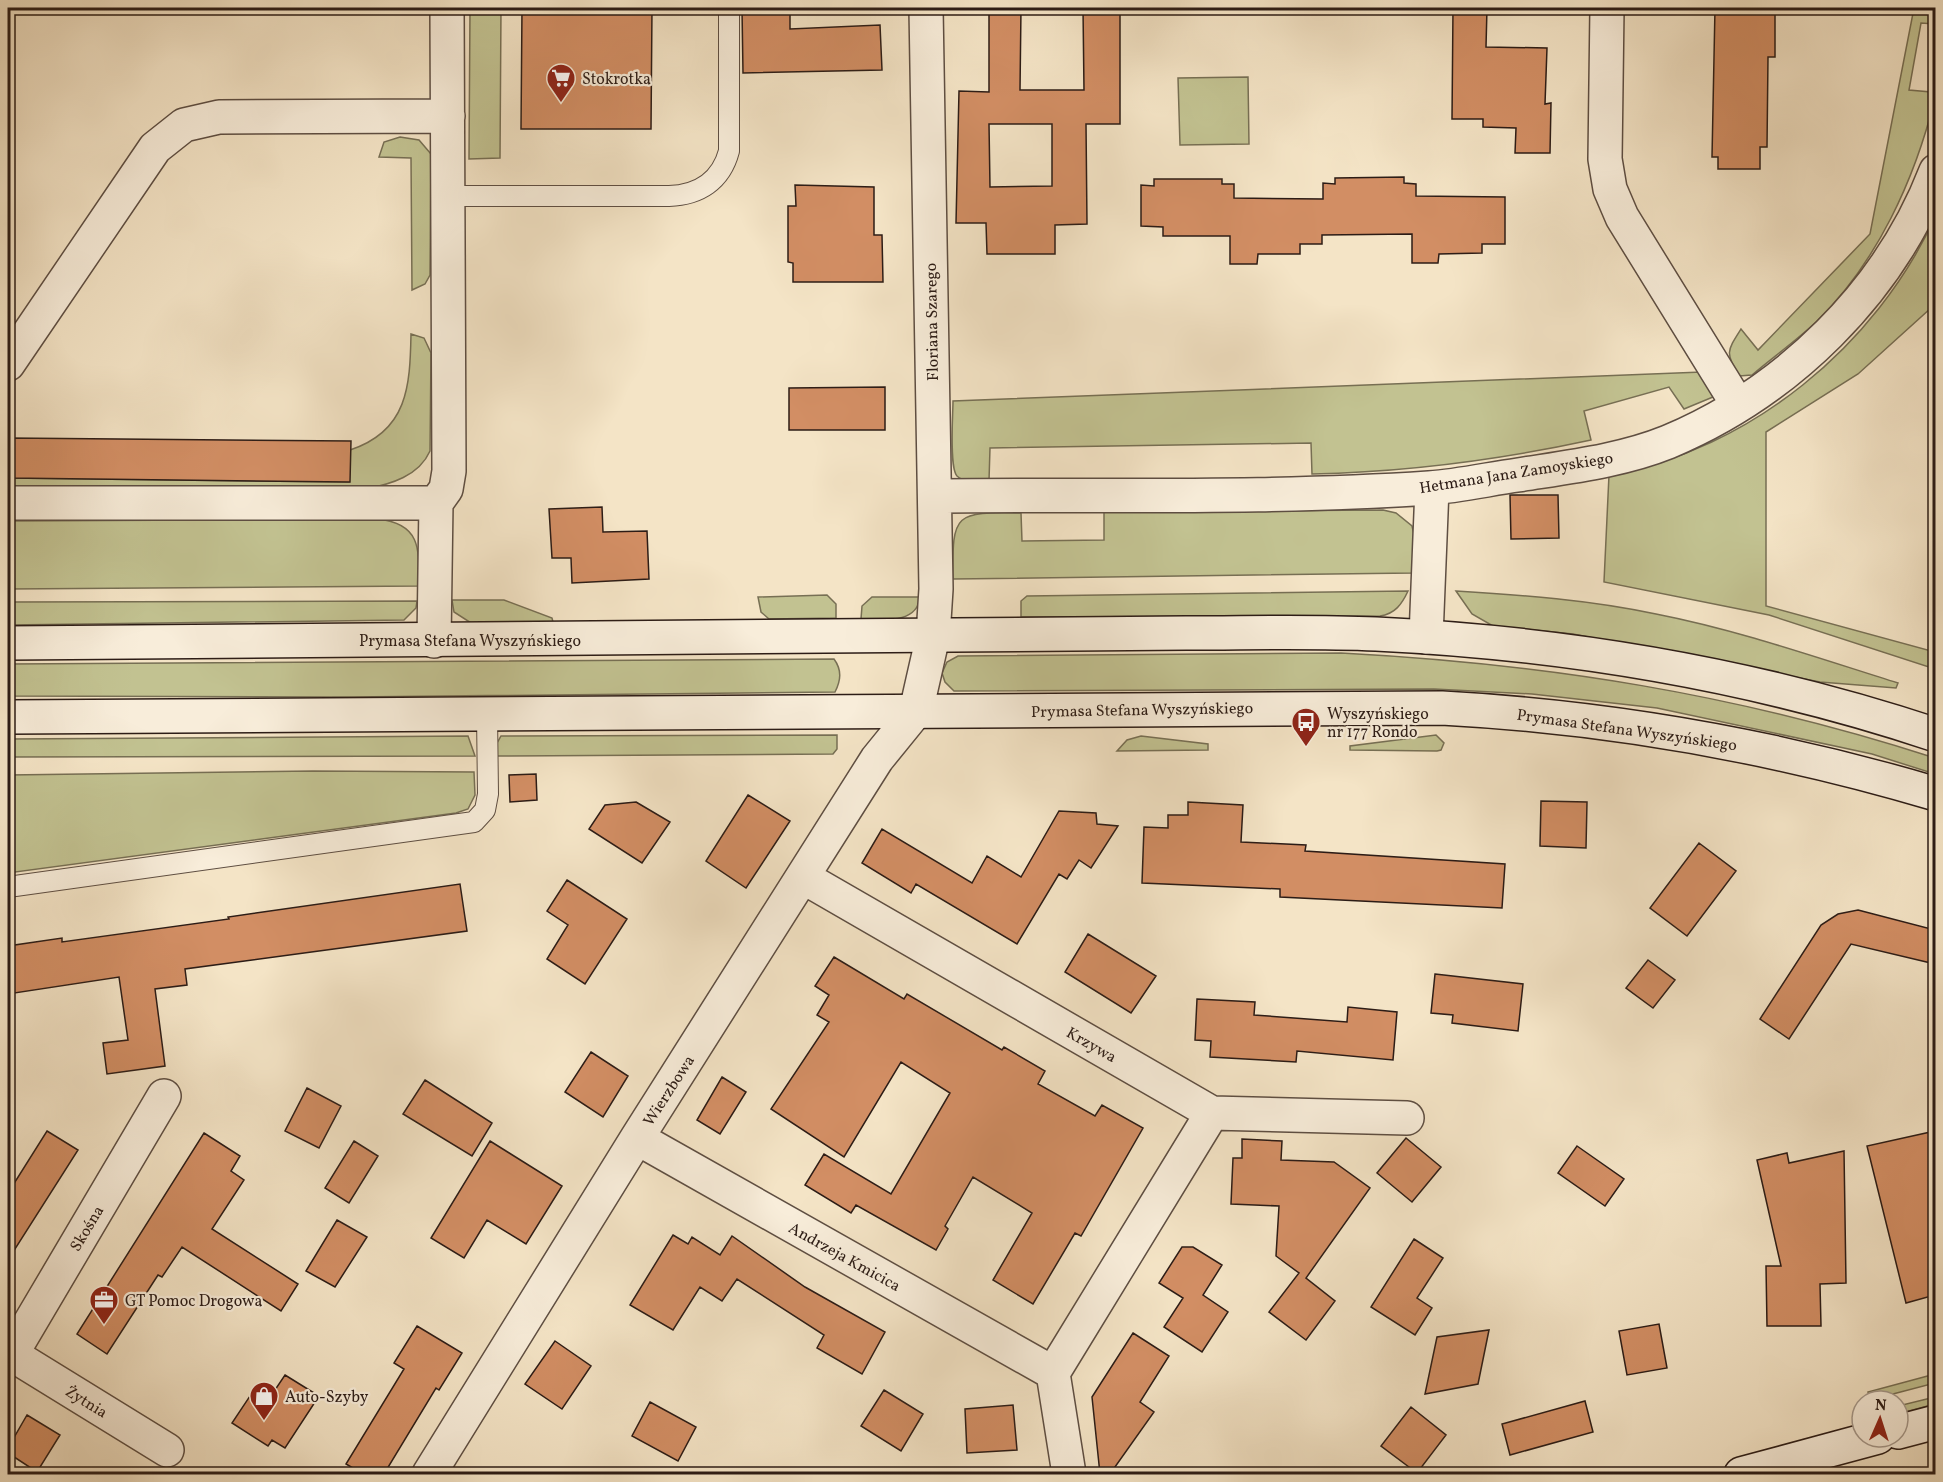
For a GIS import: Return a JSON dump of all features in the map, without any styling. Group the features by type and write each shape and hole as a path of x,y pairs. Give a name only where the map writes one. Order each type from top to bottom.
{"street":[{"path":"434,641 436,503 446,489 449,471 447,8"},
{"name":"Floriana Szarego","path":"926,8 936,496 933,636"},
{"path":"1607,8 1605,159 1610,189 1622,217 1738,405"},
{"path":"8,364 155,148 184,125 219,117 448,116"},
{"name":"Hetmana Jana Zamoyskiego","path":"936,496 1332,492 1432,488 1627,455 1666,443 1738,405 1780,377 1853,309 1881,273 1907,230 1935,171"},
{"path":"1426,638 1432,488"},
{"path":"8,503 436,503"},
{"name":"Prymasa Stefana Wyszyńskiego","path":"8,643 1320,633 1426,638 1593,655 1669,668 1822,702 1935,735"},
{"path":"916,711 933,636"},
{"name":"Prymasa Stefana Wyszyńskiego","path":"8,717 1387,707 1533,714 1612,723 1741,745 1824,763 1935,794"},
{"name":"Wierzbowa","path":"429,1474 637,1138 877,759 916,711"},
{"name":"Krzywa","path":"803,878 1212,1113 1407,1118"},
{"name":"Skośna","path":"9,1356 164,1096"},
{"path":"1069,1474 1053,1373 1212,1113"},
{"name":"Andrzeja Kmicica","path":"637,1138 1053,1373"},
{"name":"Żytnia","path":"9,1356 167,1450"},
{"path":"1910,1429 1935,1422"},
{"path":"1741,1474 1850,1445"}],"lane":[{"path":"448,196 682,195 704,187 720,171 729,151 729,14"},
{"path":"8,887 474,822 485,810 488,794 487,714"}],"green space":[{"path":"470,8 501,8 500,158 469,159"},
{"path":"1914,8 1935,8 1935,24 1921,23 1909,90 1931,92 1935,98 1917,159 1905,189 1875,247 1858,274 1838,299 1801,336 1752,375 1739,376 1731,362 1730,352 1741,329 1758,350 1870,234"},
{"path":"1248,77 1249,144 1180,145 1178,78"},
{"path":"400,137 419,140 431,154 430,275 425,284 412,290 411,158 379,157 384,142"},
{"path":"1935,217 1936,300 1932,307 1858,374 1766,432 1766,606 1935,652 1935,669 1769,615 1604,582 1609,475 1661,462 1711,442 1759,416 1803,385 1843,349 1879,308 1910,264"},
{"path":"411,334 424,338 431,353 430,451 419,467 403,478 366,489 8,489 8,478 349,482 350,450 369,442 384,431 395,419 402,404 407,389"},
{"path":"1702,372 1712,388 1713,397 1684,409 1669,387 1584,411 1591,440 1452,464 1382,471 1312,474 1311,443 990,448 989,481 960,478 957,476 953,462 953,401"},
{"path":"1383,510 1396,513 1412,526 1415,539 1413,573 953,579 954,540 957,528 962,520 982,513 1021,513 1022,541 1104,540 1104,512"},
{"path":"378,519 393,522 411,533 418,551 418,586 8,589 8,521"},
{"path":"1408,591 1397,608 1380,616 1021,617 1021,601 1027,596"},
{"path":"1456,591 1531,596 1656,614 1748,636 1898,683 1896,688 1820,682 1573,634 1493,626 1472,614"},
{"path":"827,595 836,604 836,618 769,619 761,612 758,597"},
{"path":"872,597 920,597 917,606 906,616 861,619 862,606"},
{"path":"452,600 504,600 552,618 553,622 471,623 454,612"},
{"path":"417,601 416,608 404,620 8,625 8,602"},
{"path":"1341,653 1494,665 1568,674 1715,700 1788,716 1935,758 1935,774 1872,754 1657,708 1532,694 1434,689 954,691 945,682 942,673 947,662 958,656"},
{"path":"834,659 840,675 835,692 352,697 8,696 8,664"},
{"path":"837,735 837,749 833,754 497,756 496,745 501,736"},
{"path":"1436,735 1444,743 1441,750 1437,751 1350,750 1350,746"},
{"path":"468,736 475,756 8,757 8,739"},
{"path":"1141,736 1208,744 1208,750 1117,751 1127,740"},
{"path":"313,771 474,772 475,795 468,809 456,813 8,873 8,775"},
{"path":"1935,1374 1935,1383 1910,1390 1879,1389"},
{"path":"1935,1397 1935,1404 1910,1411 1910,1403"}],"building":[{"path":"522,8 652,8 651,129 521,129"},
{"path":"742,8 790,8 790,29 880,25 882,70 743,73"},
{"path":"989,8 1021,8 1020,90 1084,90 1083,8 1120,8 1120,124 1086,124 1087,224 1055,225 1055,254 987,254 986,223 956,223 959,91 989,92","holes":["989,124 1052,124 1052,186 990,187"]},
{"path":"1453,8 1487,8 1486,47 1547,48 1545,104 1551,103 1550,153 1515,153 1516,128 1483,127 1483,119 1452,119"},
{"path":"1715,8 1775,9 1775,57 1768,57 1767,147 1760,147 1760,169 1718,169 1718,157 1712,157"},
{"path":"1404,177 1404,183 1416,184 1416,196 1505,197 1505,244 1482,244 1482,253 1439,254 1438,263 1412,263 1412,234 1322,235 1322,244 1300,244 1300,254 1258,254 1257,264 1230,264 1230,236 1163,236 1163,227 1141,226 1141,185 1154,186 1154,179 1222,179 1222,184 1234,184 1234,198 1323,199 1323,183 1335,184 1335,178"},
{"path":"795,185 874,187 874,235 882,235 883,282 793,282 793,263 788,262 788,206 796,206"},
{"path":"885,387 885,430 789,430 789,388"},
{"path":"8,438 351,441 350,482 8,478"},
{"path":"1510,495 1558,495 1559,538 1511,539"},
{"path":"602,507 603,532 647,531 649,579 572,583 571,558 552,558 549,509"},
{"path":"536,774 537,800 510,802 509,775"},
{"path":"748,795 790,821 746,888 706,861"},
{"path":"1541,801 1587,802 1586,848 1540,846"},
{"path":"636,802 670,822 642,863 589,829 605,805"},
{"path":"1188,802 1243,805 1241,842 1306,845 1305,851 1505,864 1502,908 1280,897 1280,889 1142,883 1144,827 1168,828 1168,815 1188,815"},
{"path":"1059,811 1096,813 1097,824 1118,826 1091,868 1079,860 1067,879 1059,874 1017,944 916,884 911,893 862,863 882,829 972,883 987,856 1021,877"},
{"path":"1699,843 1736,871 1687,936 1650,908"},
{"path":"567,880 627,919 585,984 547,959 568,925 547,911"},
{"path":"460,884 467,931 185,969 187,985 155,989 165,1066 107,1074 103,1043 128,1040 119,977 8,994 8,946 62,938 62,942"},
{"path":"1858,910 1935,930 1935,964 1851,944 1789,1039 1760,1019 1821,925 1838,914"},
{"path":"1088,934 1156,976 1131,1013 1065,972"},
{"path":"834,957 904,999 907,994 1002,1050 1004,1047 1045,1071 1038,1084 1095,1116 1102,1105 1143,1128 1081,1236 1075,1233 1033,1304 993,1280 1032,1213 973,1177 945,1226 948,1229 936,1250 856,1205 851,1213 805,1185 824,1154 891,1194 950,1093 901,1062 844,1157 771,1109 829,1022 817,1015 829,995 815,986"},
{"path":"1648,960 1675,980 1653,1008 1626,988"},
{"path":"1435,974 1523,984 1518,1031 1452,1023 1453,1015 1431,1013"},
{"path":"1197,999 1255,1002 1254,1015 1347,1022 1348,1007 1397,1012 1393,1060 1297,1051 1296,1062 1210,1057 1211,1041 1195,1040"},
{"path":"591,1052 628,1076 603,1117 565,1092"},
{"path":"722,1077 746,1092 720,1134 697,1120"},
{"path":"425,1080 492,1123 472,1156 403,1114"},
{"path":"307,1088 341,1106 319,1148 285,1131"},
{"path":"47,1131 78,1150 8,1260 8,1193"},
{"path":"1935,1131 1935,1295 1906,1303 1867,1146"},
{"path":"204,1133 240,1156 231,1171 244,1180 212,1229 298,1284 281,1311 182,1247 162,1277 158,1275 107,1354 77,1334"},
{"path":"1406,1138 1441,1167 1412,1202 1377,1173"},
{"path":"1242,1139 1282,1141 1281,1160 1334,1162 1370,1188 1306,1278 1335,1301 1306,1340 1269,1312 1299,1273 1276,1256 1279,1206 1231,1204 1233,1158 1242,1158"},
{"path":"354,1141 378,1156 349,1203 325,1188"},
{"path":"490,1141 562,1186 526,1244 487,1220 464,1258 431,1238"},
{"path":"1577,1146 1624,1179 1605,1206 1558,1173"},
{"path":"1844,1151 1846,1283 1820,1284 1821,1326 1767,1326 1766,1266 1781,1266 1757,1160 1787,1153 1789,1163"},
{"path":"337,1220 367,1237 335,1287 306,1271"},
{"path":"673,1235 688,1244 692,1237 720,1255 732,1236 805,1287 885,1332 862,1374 817,1348 824,1335 737,1279 722,1301 700,1287 673,1330 630,1305"},
{"path":"1414,1239 1443,1258 1417,1298 1432,1308 1415,1335 1371,1307"},
{"path":"1182,1247 1193,1247 1222,1265 1203,1295 1228,1312 1202,1352 1164,1327 1183,1298 1159,1283"},
{"path":"1659,1324 1667,1368 1627,1375 1619,1331"},
{"path":"417,1326 462,1353 439,1390 436,1388 384,1474 363,1474 346,1464 404,1369 394,1363"},
{"path":"1489,1330 1478,1384 1425,1394 1437,1337"},
{"path":"1133,1333 1169,1356 1140,1402 1154,1412 1110,1474 1100,1474 1092,1397"},
{"path":"555,1341 591,1366 562,1409 525,1384"},
{"path":"285,1375 319,1396 285,1448 272,1440 268,1446 232,1423 258,1384 273,1393"},
{"path":"884,1390 923,1414 901,1451 861,1426"},
{"path":"1585,1401 1593,1432 1510,1455 1502,1424"},
{"path":"650,1402 696,1427 678,1461 632,1436"},
{"path":"1013,1405 1017,1450 967,1453 965,1409"},
{"path":"1411,1407 1446,1435 1417,1473 1381,1446"},
{"path":"27,1415 60,1435 37,1472 8,1453 8,1448"}],"place":[{"name":"Stokrotka","path":"561,104"},
{"name":"Wyszyńskiego nr 177 Rondo","path":"1306,748"},
{"name":"GT Pomoc Drogowa","path":"104,1326"},
{"name":"Auto-Szyby","path":"264,1422"}]}
